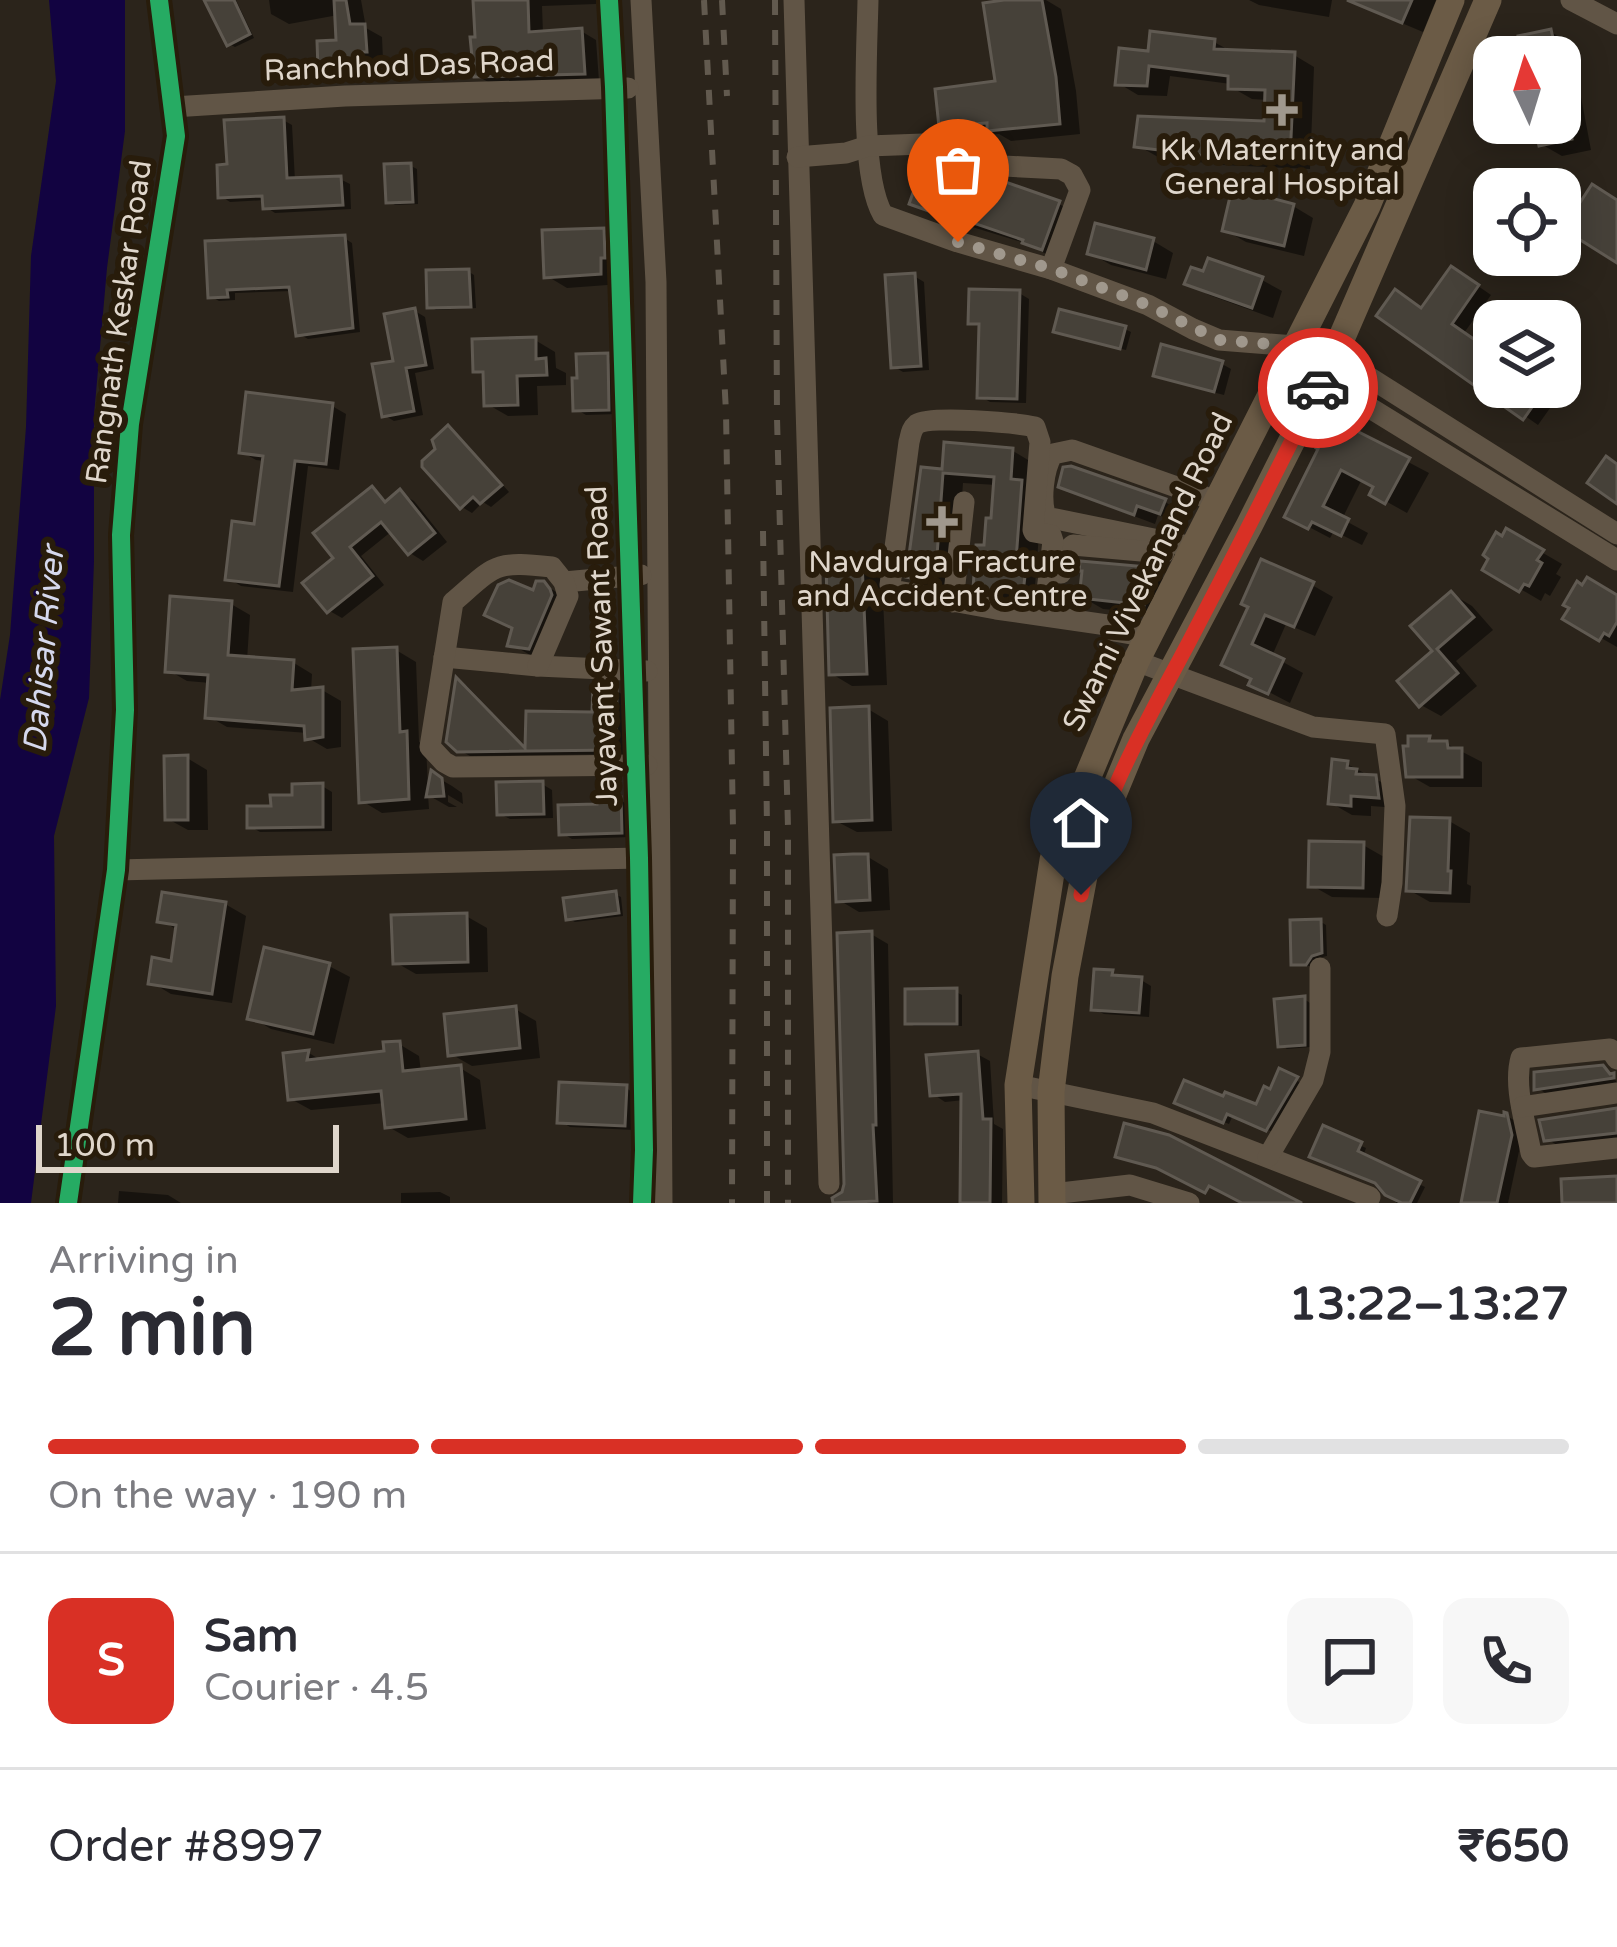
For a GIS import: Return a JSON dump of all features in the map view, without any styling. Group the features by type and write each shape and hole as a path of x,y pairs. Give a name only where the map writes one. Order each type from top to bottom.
{"main road":[{"name":"Swami Vivekanand Road","path":"1022,1203 1018,1084 1052,860 1146,641 1366,206 1450,0"},
{"name":"Swami Vivekanand Road","path":"1052,1198 1052,1092 1065,976 1088,855 1136,739 1335,371 1392,221 1488,0"}],"street":[{"name":"Rangnath Keskar Road","path":"68,1203 116,870 125,710 121,557 130,424 176,136 159,0"},
{"name":"Jayavant Sawant Road","path":"609,0 633,671 648,764 662,1203"},
{"name":"Jayavant Sawant Road","path":"641,0 656,282 658,573 658,671 639,858 642,1203"},
{"path":"794,0 829,1184"},
{"path":"868,0 868,146 874,193 883,215 1052,269 1148,305 1219,340 1295,346 1335,371 1364,374 1617,533"},
{"path":"1571,0 1617,24"},
{"name":"Ranchhod Das Road","path":"173,107 614,87 646,95"},
{"path":"797,157 868,146 951,143 1004,166 1061,169 1072,175 1080,190 1052,269"},
{"path":"1366,206 1392,221"},
{"path":"1335,371 1349,395 1617,560"},
{"path":"1051,617 1052,537 1033,530 1040,442 1035,427 917,424 911,433 890,586 897,592 953,602 1051,617 1107,625 1146,641 1172,675 1313,727 1384,734 1395,806 1387,916"},
{"path":"1191,551 1046,518 1047,463 1052,454 1072,450 1216,501"},
{"path":"953,602 964,502"},
{"path":"1051,617 1067,547 1191,551"},
{"path":"538,665 568,596 564,582 552,567 495,566 453,602 430,747 443,763 453,767 648,764"},
{"path":"564,582 658,573"},
{"path":"444,657 658,671"},
{"path":"116,870 639,858"},
{"path":"1268,1157 1312,1080 1321,1052 1320,968"},
{"path":"1617,1059 1610,1049 1521,1058 1518,1065 1534,1156 1617,1148"},
{"path":"1018,1084 1153,1114 1370,1197"},
{"path":"1522,1107 1617,1093"},
{"path":"1052,1198 1130,1185 1189,1203"}],"water":[{"name":"Dahisar River","path":"49,0 125,0 125,131 94,415 89,698 54,836 56,1006 31,1203 0,1203 0,700 10,635 26,427 31,256 56,81"}],"building":[{"path":"204,0 234,0 250,34 227,46"},
{"path":"334,0 346,0 350,24 365,24 367,52 361,52 362,67 318,69 317,41 336,40"},
{"path":"473,0 528,0 529,32 582,28 585,74 474,77"},
{"path":"1042,0 1060,124 987,131 987,123 939,127 935,89 995,81 983,3"},
{"path":"1347,0 1412,0 1402,23"},
{"path":"1551,29 1552,36 1518,36"},
{"path":"1150,31 1215,39 1214,49 1295,52 1290,159 1134,147 1138,116 1264,121 1265,90 1228,89 1228,76 1149,66 1147,86 1115,85 1119,48 1148,51"},
{"path":"284,117 287,178 341,176 343,205 263,209 262,196 218,198 217,165 227,164 224,120"},
{"path":"937,158 1060,201 1042,250 909,204 925,159"},
{"path":"411,163 413,202 386,203 384,164"},
{"path":"1592,184 1617,200 1617,263 1581,240 1581,201"},
{"path":"1232,188 1294,204 1284,246 1222,231"},
{"path":"1095,223 1154,238 1146,270 1087,254"},
{"path":"604,228 601,274 544,278 542,230"},
{"path":"345,235 353,328 296,336 289,287 227,290 228,297 208,298 205,241"},
{"path":"1208,258 1263,277 1252,308 1184,284 1191,267 1203,271"},
{"path":"1451,266 1479,285 1452,324 1473,338 1473,385 1376,316 1395,289 1421,308"},
{"path":"469,269 471,307 427,308 426,270"},
{"path":"915,273 921,366 891,368 885,275"},
{"path":"969,289 1020,290 1017,399 977,398 979,324 968,324"},
{"path":"415,308 426,365 406,368 414,411 382,417 372,364 393,361 384,314"},
{"path":"1059,309 1126,326 1120,349 1053,332"},
{"path":"536,337 536,359 546,358 547,375 517,376 518,405 484,406 483,372 473,372 472,339"},
{"path":"1161,344 1223,361 1214,392 1153,376"},
{"path":"608,353 609,410 573,411 576,354"},
{"path":"246,392 333,403 326,464 295,461 279,586 225,580 232,521 254,524 263,456 239,453"},
{"path":"1506,408 1531,408 1523,420"},
{"path":"1331,418 1410,458 1385,504 1369,495 1373,487 1341,470 1323,506 1349,519 1341,536 1312,522 1308,529 1284,517"},
{"path":"448,425 502,485 480,504 473,497 460,509 422,467 435,449 432,440"},
{"path":"944,442 1013,448 1011,479 1022,480 1015,574 1025,576 1023,593 973,589 976,545 984,545 994,477 943,473 935,583 906,577 921,467 942,469"},
{"path":"1606,456 1617,464 1617,504 1587,483"},
{"path":"1063,467 1166,499 1160,514 1137,506 1134,515 1058,487"},
{"path":"372,486 385,502 400,489 435,533 408,555 381,522 350,547 373,576 327,613 302,583 333,558 313,533"},
{"path":"1506,528 1544,550 1529,586 1524,584 1519,592 1482,570 1488,559 1483,555 1496,532 1502,536"},
{"path":"1261,559 1314,582 1294,627 1265,615 1252,644 1284,659 1268,694 1248,685 1251,679 1221,665 1248,607 1241,604"},
{"path":"1080,561 1149,567 1144,605 1079,598"},
{"path":"862,562 867,674 829,675 826,564"},
{"path":"1587,577 1617,595 1617,622 1609,636 1604,633 1599,641 1562,619 1569,608 1563,605 1577,581 1582,585"},
{"path":"509,580 533,590 536,581 544,581 552,595 529,649 507,646 512,628 484,615 498,585"},
{"path":"1451,591 1474,617 1437,649 1458,673 1419,707 1397,681 1432,651 1410,626"},
{"path":"170,596 232,601 228,655 294,660 292,690 323,687 323,737 305,740 304,726 205,718 208,675 165,672"},
{"path":"397,647 400,732 407,731 409,799 359,803 353,649"},
{"path":"456,677 525,748 526,711 592,712 593,687 617,688 616,750 457,752 446,742"},
{"path":"869,706 872,820 833,822 830,708"},
{"path":"1408,736 1430,736 1429,741 1447,741 1448,748 1462,748 1462,777 1406,777 1403,746 1408,746"},
{"path":"188,755 188,820 165,820 164,756"},
{"path":"1332,759 1348,761 1347,768 1357,769 1356,774 1376,775 1379,798 1351,796 1351,806 1328,804"},
{"path":"431,770 442,778 444,796 426,797"},
{"path":"543,781 544,814 497,815 496,782"},
{"path":"323,783 323,827 247,828 247,806 271,806 270,795 292,795 292,784"},
{"path":"621,797 622,833 559,835 558,805 597,804 597,798"},
{"path":"1410,817 1450,818 1450,893 1406,891"},
{"path":"1309,841 1364,842 1363,888 1308,887"},
{"path":"868,854 870,900 836,902 834,855"},
{"path":"616,891 619,913 566,920 563,898"},
{"path":"162,892 226,902 212,994 148,984 152,957 171,961 176,925 157,922"},
{"path":"467,913 468,962 393,964 391,915"},
{"path":"1321,919 1322,953 1306,965 1291,965 1290,920"},
{"path":"872,931 877,1201 833,1203 844,1184 837,933"},
{"path":"264,947 330,963 313,1034 247,1019"},
{"path":"1094,969 1142,977 1139,1013 1091,1010"},
{"path":"957,988 957,1024 905,1024 905,989"},
{"path":"1305,996 1305,1045 1278,1047 1274,999"},
{"path":"516,1006 520,1048 448,1056 444,1014"},
{"path":"400,1041 403,1071 461,1065 466,1119 385,1128 381,1091 288,1100 283,1053 309,1050 307,1060 384,1051 383,1042"},
{"path":"978,1051 983,1119 991,1119 990,1203 960,1203 961,1094 930,1096 926,1055"},
{"path":"1603,1065 1614,1078 1534,1090 1534,1072"},
{"path":"1279,1068 1298,1077 1266,1131 1227,1114 1223,1123 1174,1103 1184,1080 1256,1104 1264,1086 1270,1089"},
{"path":"559,1082 627,1085 625,1126 557,1123"},
{"path":"1617,1108 1617,1133 1544,1141 1539,1120"},
{"path":"1479,1111 1507,1113 1512,1135 1497,1203 1461,1203"},
{"path":"1124,1123 1169,1135 1302,1203 1242,1203 1209,1186 1205,1193 1156,1168 1115,1157"},
{"path":"1323,1125 1362,1142 1358,1151 1421,1181 1410,1203 1385,1195 1375,1183 1309,1157"},
{"path":"1617,1176 1617,1203 1562,1203 1561,1179"}],"railway":[{"path":"704,0 726,412 733,828 732,1203"},
{"path":"722,0 727,96"},
{"path":"775,0 777,418 788,827 788,1203"},
{"path":"763,531 767,1203"}],"cycle path":[{"path":"68,1203 116,870 125,710 121,535 130,424 176,136 159,0"},
{"path":"609,0 639,858 642,1203"}],"way so far":[{"path":"958,242 1052,269 1148,305 1219,340 1295,346 1329,367 1318,388"}],"place":[{"name":"Kk Maternity and General Hospital","path":"1282,110"},
{"name":"Navdurga Fracture and Accident Centre","path":"942,522"}],"route":[{"path":"1081,895 1088,855 1136,739 1318,388"}]}
